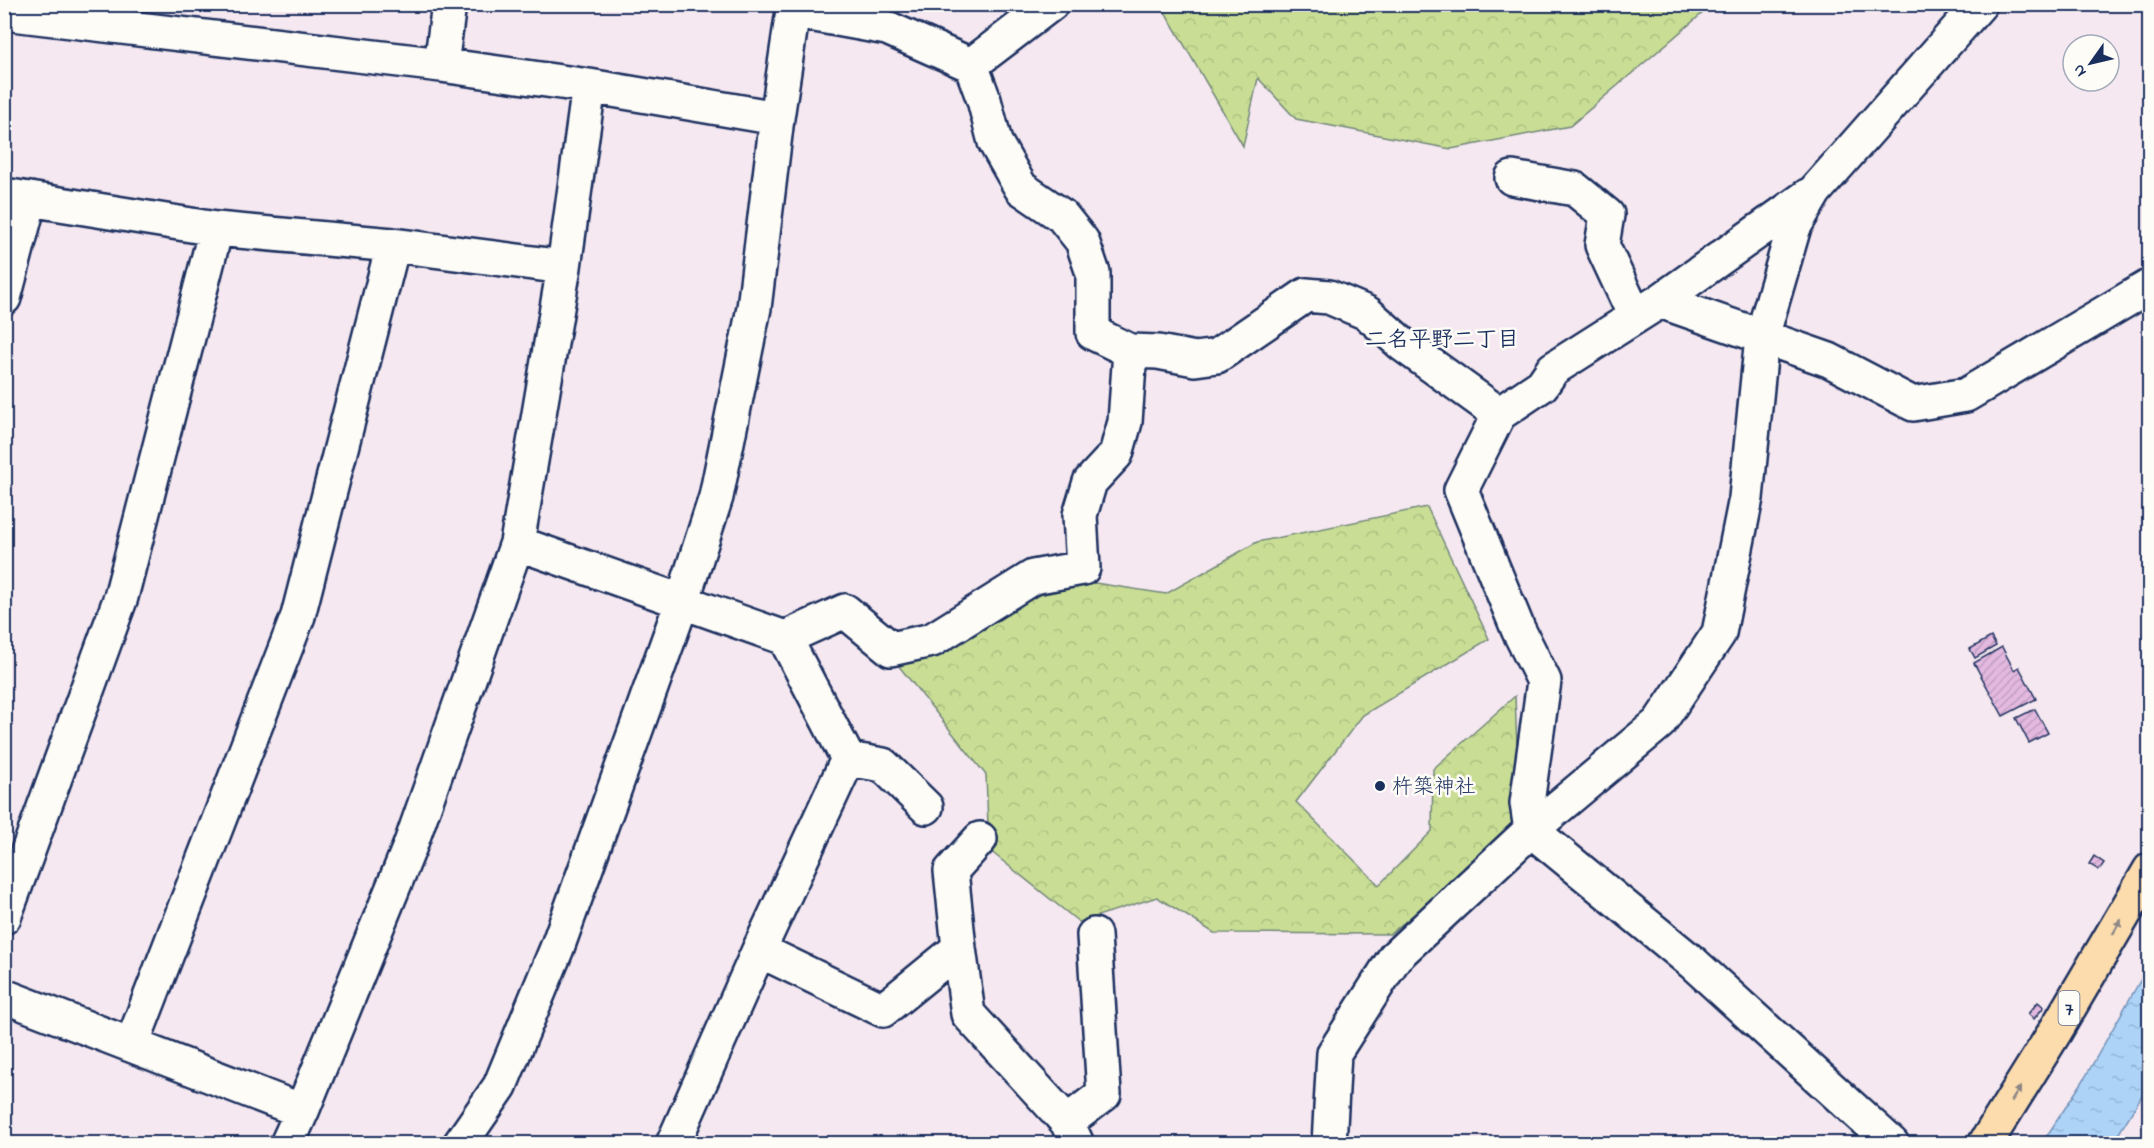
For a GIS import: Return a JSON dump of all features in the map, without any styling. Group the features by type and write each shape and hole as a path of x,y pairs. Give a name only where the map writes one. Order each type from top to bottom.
{"main road":[{"name":"7","path":"1985,1143 2056,1030 2150,870"}],"street":[{"path":"441,65 449,4"},
{"path":"971,65 1051,4"},
{"path":"1329,1143 1334,1053 1395,957 1531,830 1659,723 1719,633 1746,498 1762,337 1794,227 1815,191 1980,4"},
{"path":"460,1143 500,1086 557,948 682,602 716,497 754,308 793,8 889,16 971,65 984,100 995,142 1021,188 1062,216 1082,241 1093,273 1093,333 1130,351 1158,352 1195,359 1217,356 1306,295 1329,297 1367,313 1402,344 1499,414"},
{"path":"4,13 441,65 589,86 777,118"},
{"path":"286,1143 302,1111 410,846 517,543 564,267 589,86"},
{"path":"1512,178 1575,189 1607,215 1602,244 1648,309 1762,337 1829,360 1913,404 1966,395 2150,286"},
{"path":"1815,191 1648,309 1553,369 1542,385 1499,414 1461,490 1518,629 1544,681 1527,803 1531,830 1693,963 1892,1143"},
{"path":"4,298 17,197 216,230 393,245 564,267"},
{"path":"4,917 121,597 216,230"},
{"path":"132,1044 298,616 393,245"},
{"path":"785,638 845,611 891,649 932,640 1033,577 1083,568 1080,515 1090,482 1116,454 1125,422 1130,351"},
{"path":"517,543 785,638 848,759"},
{"path":"848,759 883,765 926,807"},
{"path":"673,1143 848,759"},
{"path":"980,838 951,871 968,1014 1072,1133 1104,1094 1094,935"},
{"path":"759,950 883,1010 959,948"},
{"path":"4,996 302,1111"}],"green space":[{"path":"1161,5 1712,5 1570,126 1451,149 1296,119 1258,78 1243,146"},
{"path":"1427,507 1489,639 1363,715 1296,802 1379,885 1432,831 1433,769 1515,696 1520,827 1390,934 1214,933 1157,897 1079,922 989,850 986,775 898,665 1030,597 1095,583 1166,594 1257,542"}],"water":[{"path":"2149,965 2149,1084 2113,1143 2042,1143 2083,1081"}],"building":[{"path":"1991,637 1996,646 1975,658 1970,649"},
{"path":"2002,647 2014,670 2019,667 2036,699 2003,716 1974,663"},
{"path":"2035,709 2048,733 2029,743 2016,718"},
{"path":"2094,856 2104,863 2099,870 2089,864"},
{"path":"2038,1002 2044,1007 2034,1019 2028,1014"}],"place":[{"name":"杵築神社","path":"1380,786"}],"district":[{"name":"二名平野二丁目","path":"1442,338"}]}
